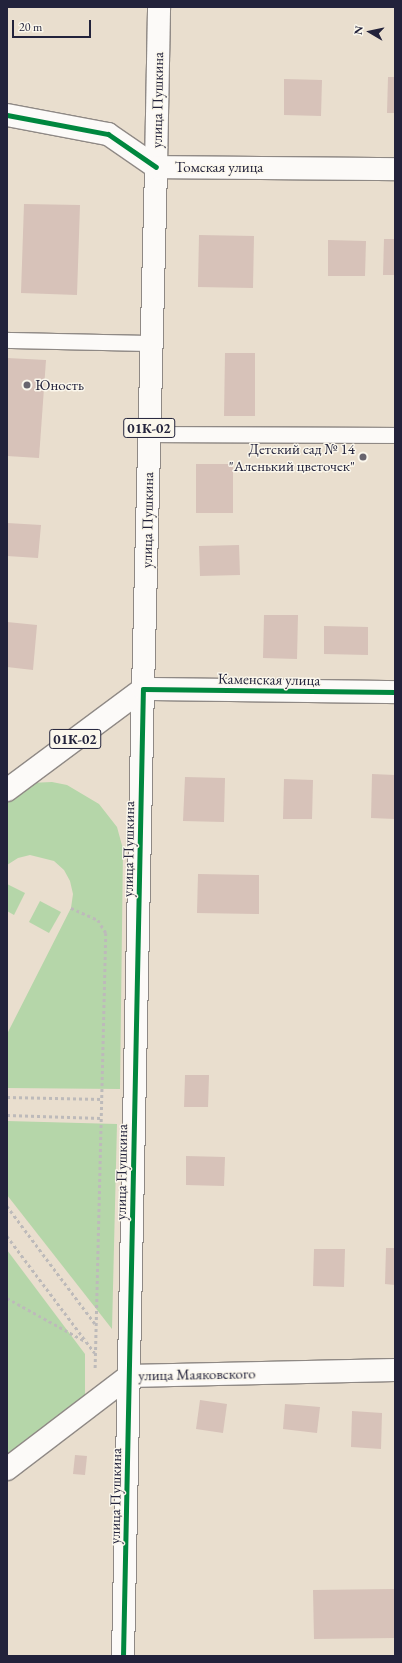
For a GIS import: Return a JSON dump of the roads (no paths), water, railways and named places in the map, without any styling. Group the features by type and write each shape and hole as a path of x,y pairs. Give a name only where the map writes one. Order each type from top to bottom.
{"street":[{"name":"улица Пушкина","path":"123,1656 159,7"},
{"name":"Томская улица","path":"7,115 108,134 156,167 395,169"},
{"name":"Каменская улица","path":"143,689 395,692"},
{"name":"01К-02","path":"7,790 143,689"},
{"name":"улица Маяковского","path":"7,1468 129,1376 395,1370"}],"lane":[{"path":"7,340 152,343"},
{"path":"149,434 395,435"}],"place":[{"name":"Юность","path":"27,385"},
{"name":"Детский сад № 14 \"Аленький цветочек\"","path":"363,457"}]}
